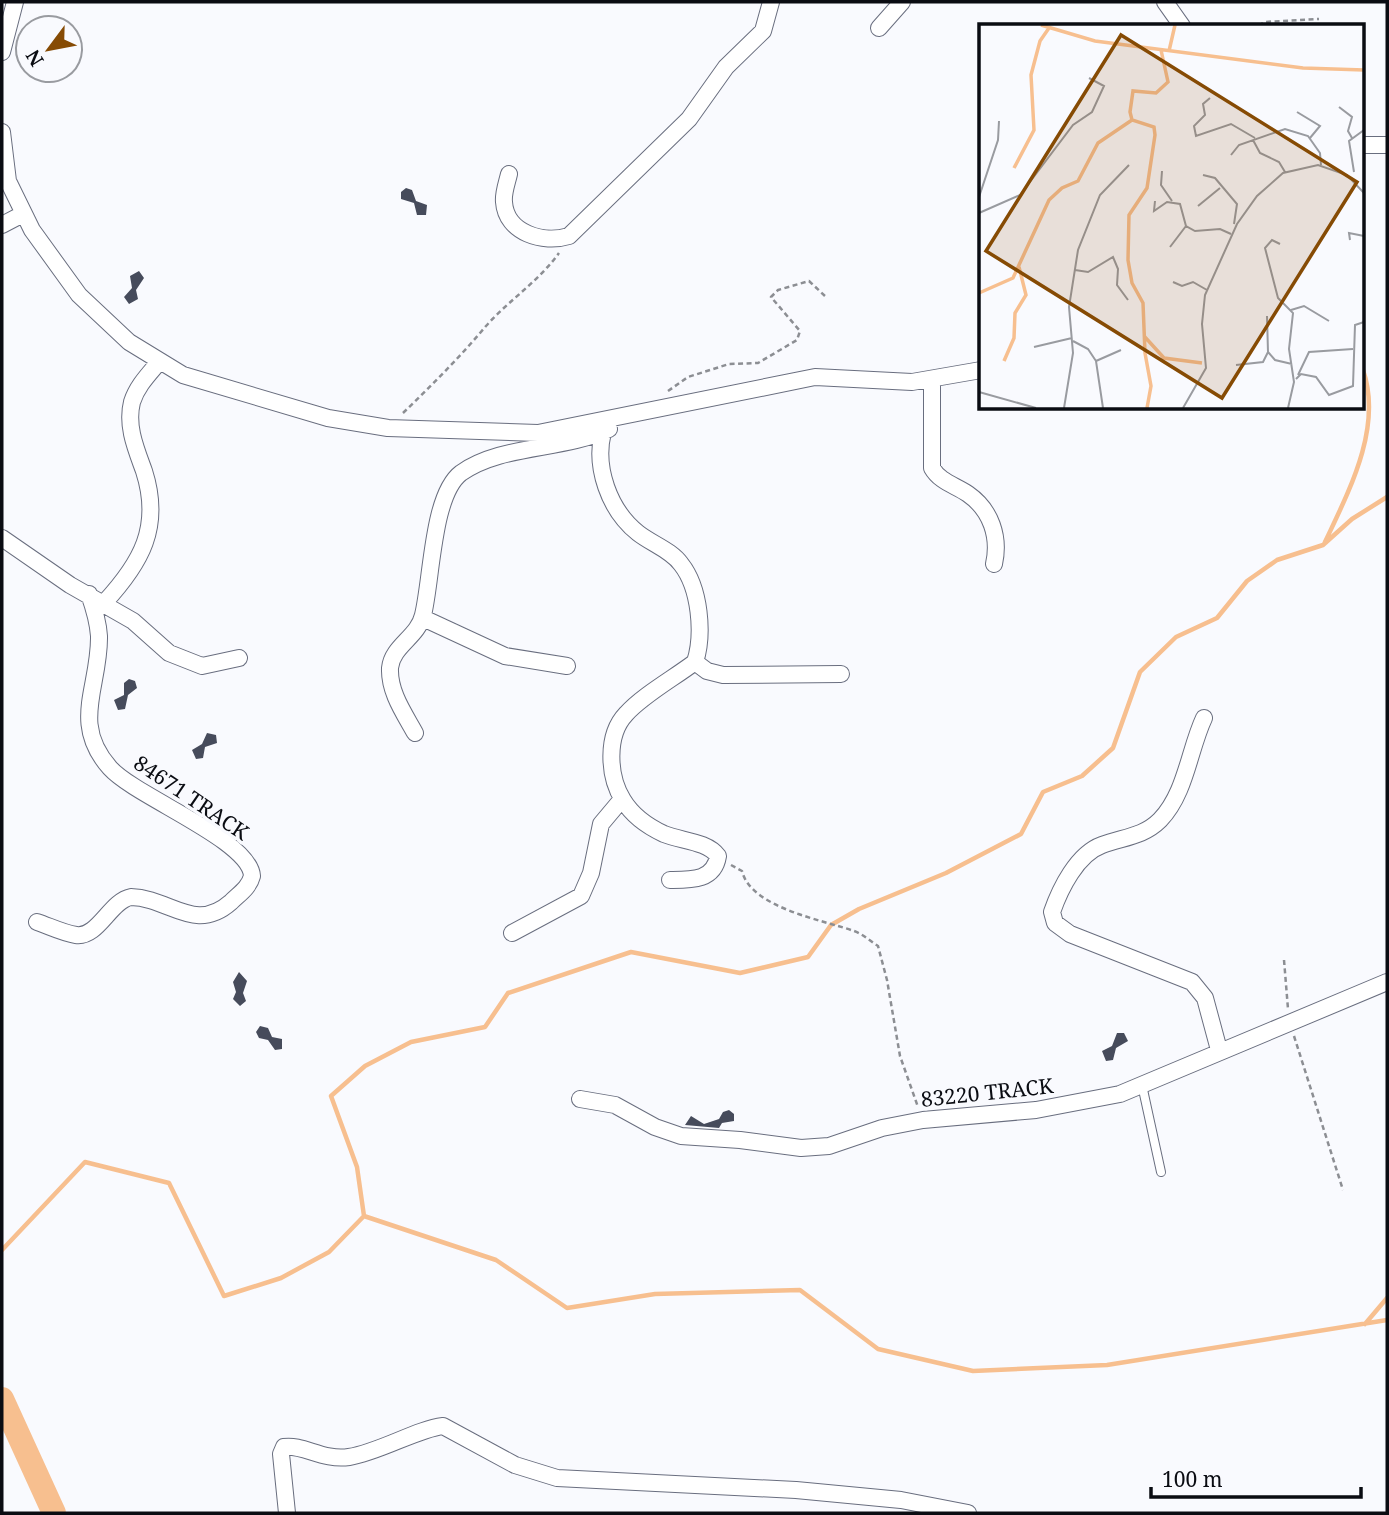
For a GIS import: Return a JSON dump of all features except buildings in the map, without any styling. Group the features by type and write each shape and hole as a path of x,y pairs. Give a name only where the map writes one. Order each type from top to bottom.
{"street":[{"path":"2,52 15,2"},
{"path":"509,174 503,198 506,214 513,223 532,236 550,239 569,236 684,124 726,66 763,31 771,2"},
{"path":"879,28 902,2"},
{"path":"1165,2 1181,24"},
{"path":"2,132 8,181 23,214 79,295 128,342 159,362 195,379 328,418 388,428 538,433 634,411 815,377 932,381 979,370"},
{"path":"1364,145 1387,145"},
{"path":"2,225 23,214"},
{"path":"104,603 136,565 148,533 150,495 135,449 130,417 136,393 159,362"},
{"path":"932,381 932,468 939,477 974,499 985,512 997,541 994,564"},
{"path":"415,733 395,695 390,667 397,652 413,635 423,618 434,562 437,522 454,480 474,466 492,459 527,450 569,444 603,432 623,422 634,411"},
{"path":"603,432 600,466 619,511 638,533 673,555 687,574 699,626 695,662 624,715 615,733 611,753 622,799 652,827 713,849 719,858 703,878 670,880"},
{"path":"2,538 43,569 133,621 164,650 186,661 212,666 239,658"},
{"name":"84671 TRACK","path":"37,922 76,935 85,934 121,901 131,897 195,916 212,915 246,888 252,876 249,865 234,851 195,822 122,779 96,748 88,713 99,637 89,594"},
{"path":"423,618 505,656 550,666 567,666"},
{"path":"695,662 707,671 723,675 841,674"},
{"path":"1204,718 1190,751 1178,791 1167,812 1142,833 1098,846 1089,852 1073,870 1052,912 1055,923 1070,934 1192,982 1205,998 1219,1050"},
{"path":"512,933 581,896 591,873 601,824 622,799"},
{"name":"83220 TRACK","path":"580,1099 615,1105 655,1127 681,1136 801,1148 829,1146 882,1128 923,1120 1066,1106 1120,1094 1219,1050 1387,982"},
{"path":"287,1513 281,1454 284,1447 293,1446 320,1457 352,1456 443,1426 515,1465 557,1478 796,1490 901,1500 968,1513"}],"lane":[{"path":"1142,1085 1161,1172"}],"path":[{"path":"1262,24 1319,19"},
{"path":"388,428 468,350 487,325 527,291 553,261 569,236"},
{"path":"657,408 660,397 688,377 729,364 758,363 797,340 800,331 771,297 778,290 809,281 826,297"},
{"path":"719,858 742,871 744,881 760,897 858,932 878,946 887,980 900,1056 923,1120"},
{"path":"1283,960 1289,1021 1343,1190"}],"waterway":[{"path":"1325,542 1353,480 1366,436 1369,414 1364,374"},
{"path":"2,1250 85,1162 169,1183 224,1296 281,1278 329,1252 364,1216 357,1167 331,1096 365,1066 411,1042 485,1027 508,993 631,952 740,973 808,957 831,925 859,909 946,873 1021,834 1043,792 1082,776 1113,748 1140,672 1176,637 1217,618 1247,581 1277,560 1323,545 1352,519 1387,497"},
{"path":"364,1216 496,1260 567,1308 655,1294 800,1290 878,1349 973,1371 1107,1365 1387,1320"},
{"path":"1365,1324 1387,1298"},
{"path":"2,1399 54,1513"}]}
